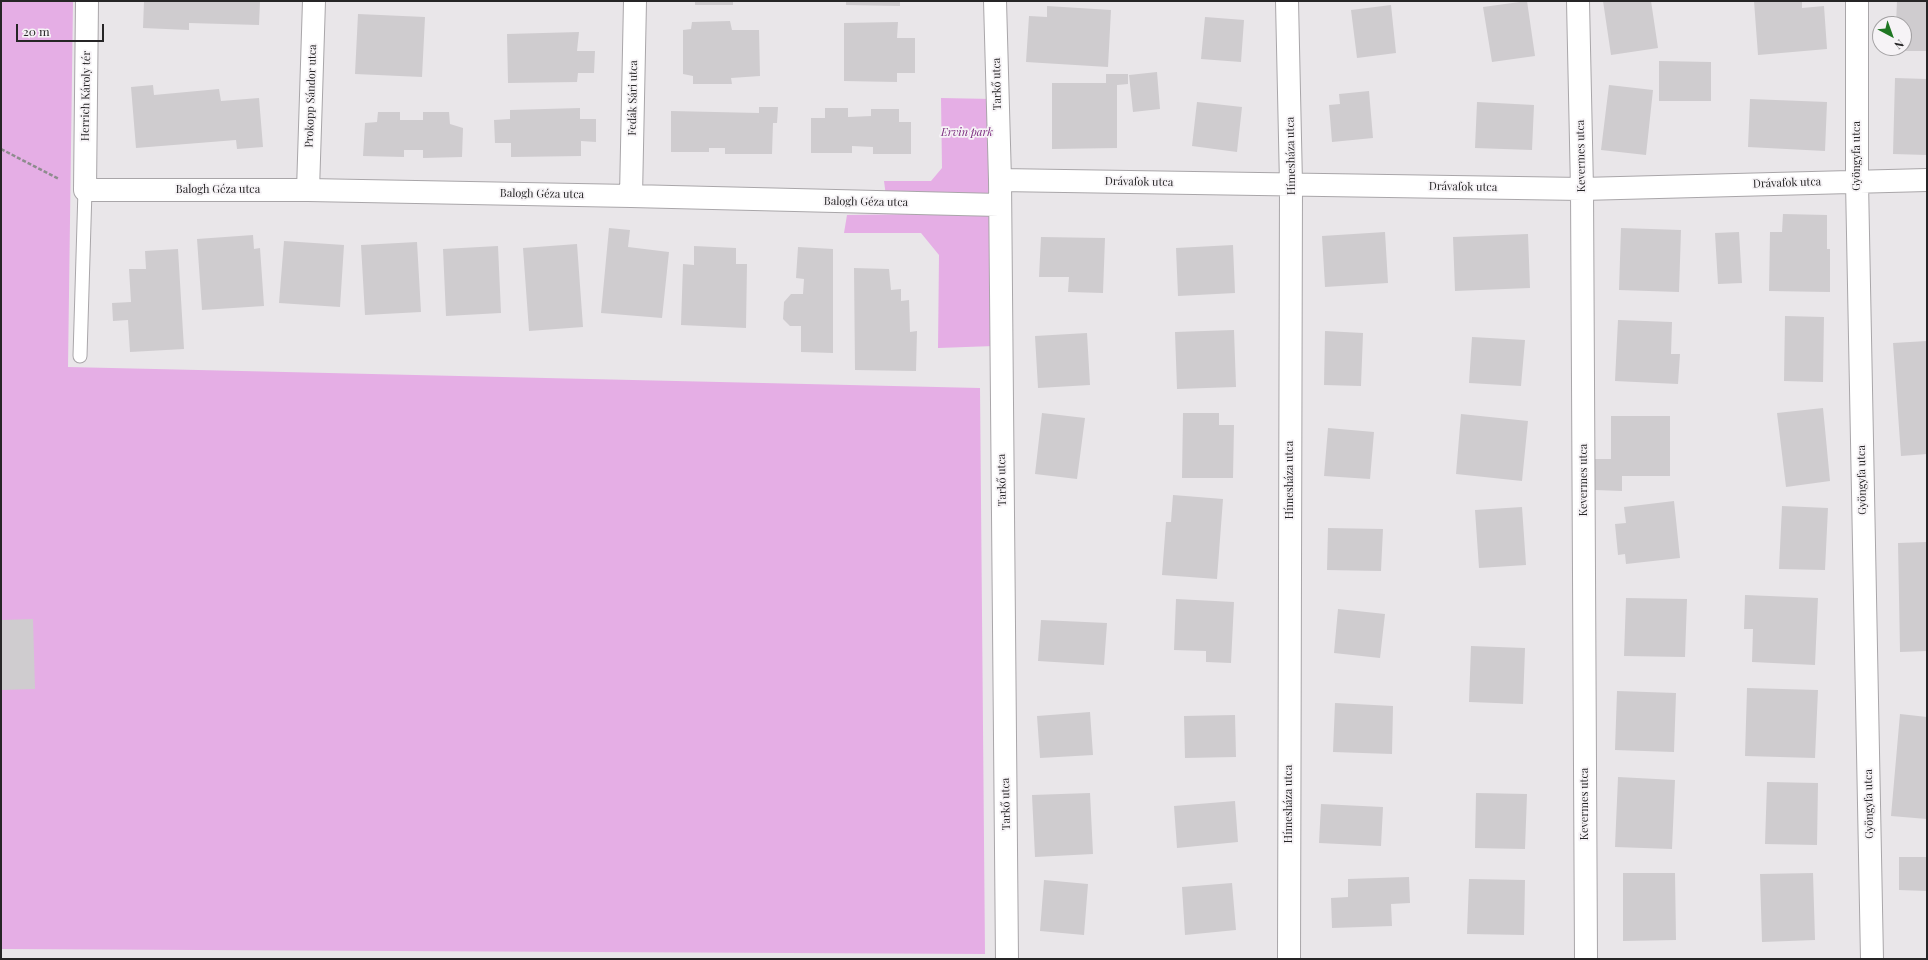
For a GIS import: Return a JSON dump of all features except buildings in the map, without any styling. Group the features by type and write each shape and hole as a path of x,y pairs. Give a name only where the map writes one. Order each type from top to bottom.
{"street":[{"name":"Herrich Károly tér","path":"85,190 88,1"},
{"name":"Prokopp Sándor utca","path":"308,190 314,1"},
{"name":"Fedák Sári utca","path":"631,196 635,1"},
{"name":"Tarkő utca","path":"995,1 1000,180 999,205 1008,959"},
{"name":"Hímesháza utca","path":"1287,1 1291,184 1289,959"},
{"name":"Kevermes utca","path":"1578,1 1582,189 1586,959"},
{"name":"Gyöngyfa utca","path":"1857,1 1857,182 1872,959"},
{"name":"Drávafok utca","path":"1000,180 1582,189 1927,180"},
{"name":"Balogh Géza utca","path":"85,190 308,190 999,205"}],"lane":[{"path":"80,356 85,190"}],"path":[{"path":"1,149 69,184 85,190"}],"green space":[{"path":"1,1 73,1 68,367 980,388 985,954 1,949"},
{"name":"Ervin park","path":"941,98 993,99 991,196 886,196 884,181 931,181 942,168"},
{"path":"992,213 994,346 938,348 939,255 921,233 844,233 847,215"}]}
